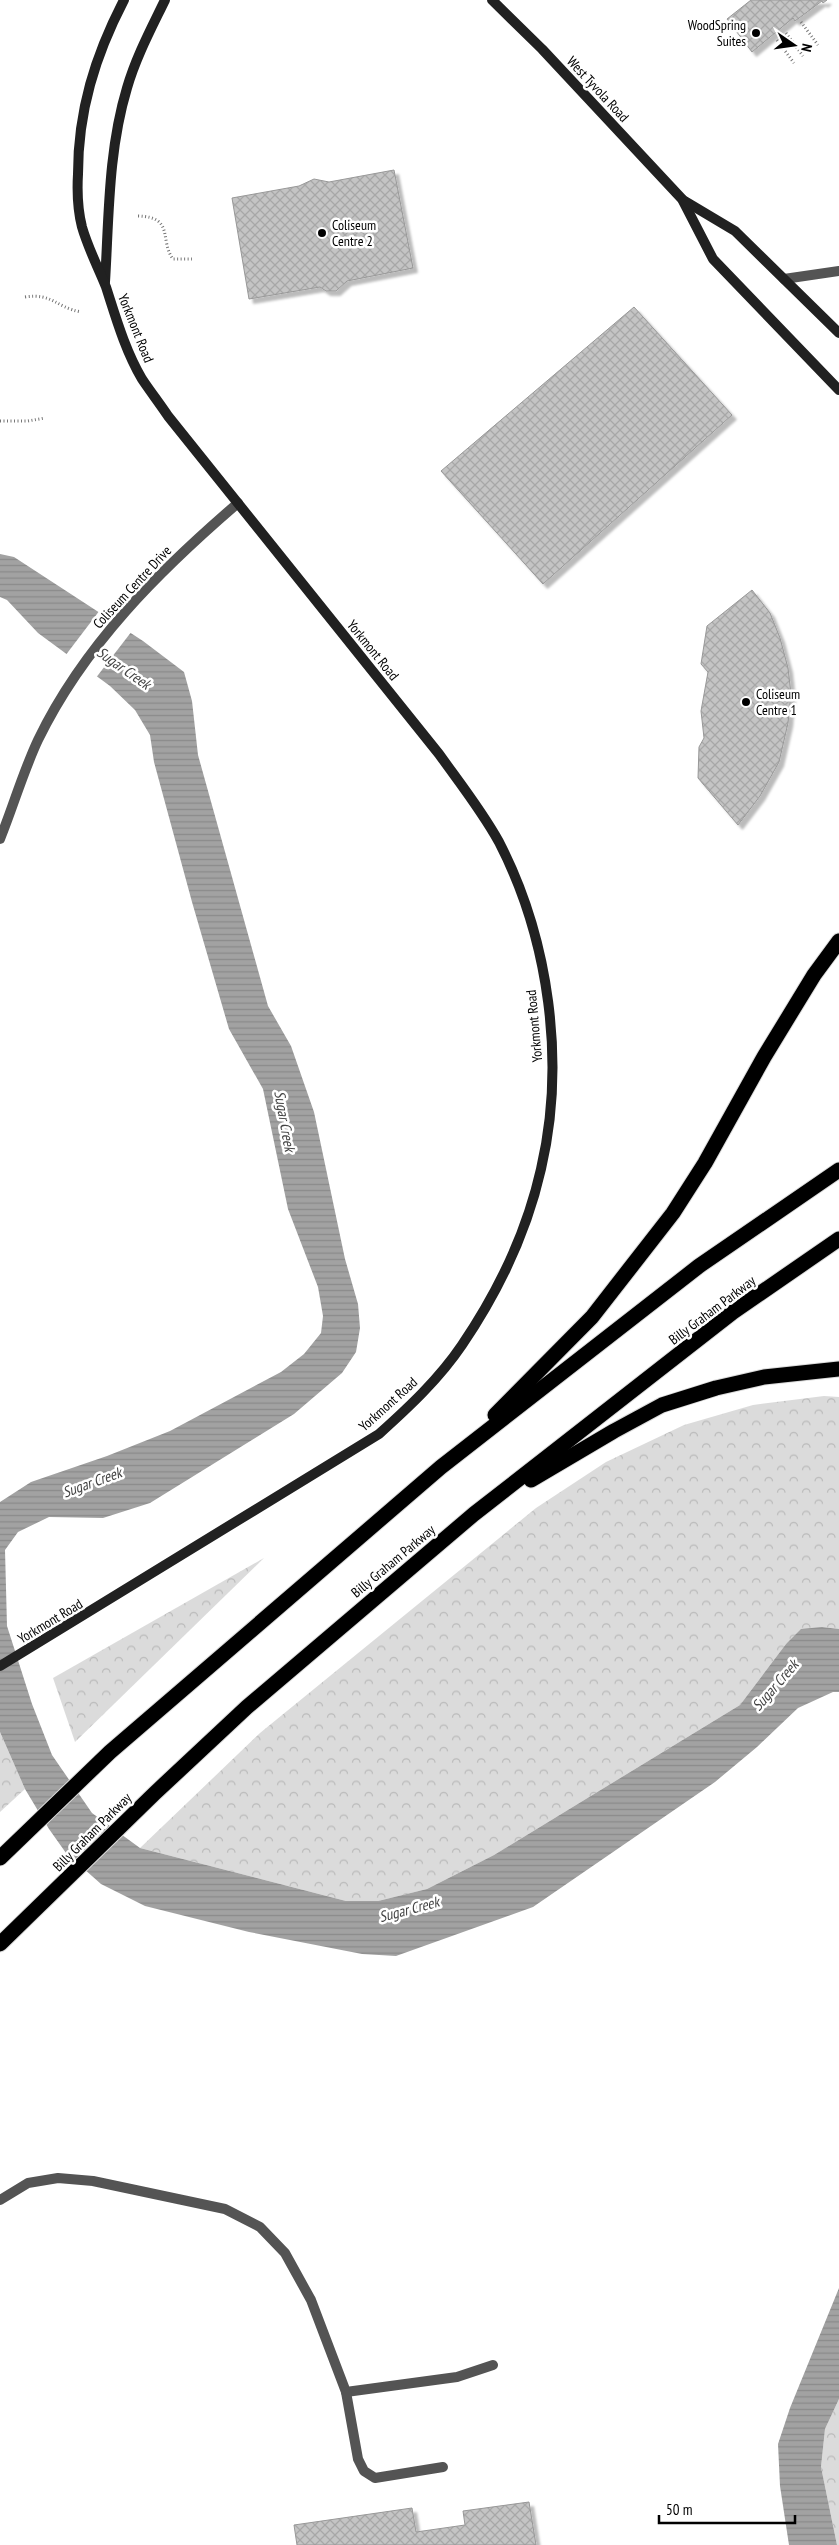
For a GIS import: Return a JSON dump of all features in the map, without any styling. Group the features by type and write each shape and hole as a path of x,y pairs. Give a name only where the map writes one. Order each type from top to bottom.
{"highway":[{"path":"440,1467 592,1317 674,1213 705,1163 769,1049 814,975 839,941"},
{"path":"5,1853 110,1752 440,1467 699,1266 839,1170"},
{"name":"Billy Graham Parkway","path":"0,1944 155,1793 247,1707 474,1514 733,1312 839,1239"},
{"path":"474,1514 614,1431 662,1406 716,1388 764,1377 839,1369"}],"street":[{"name":"Yorkmont Road","path":"0,1666 62,1630 379,1434 419,1399 461,1347 489,1301 520,1237 542,1169 550,1110 552,1044 543,972 528,915 510,867 487,823 439,754 168,416 142,379 115,319 105,286 89,251 81,225 78,188 78,145 81,114 98,53 124,0"},
{"name":"Yorkmont Road","path":"105,286 112,166 119,119 136,62 165,0"},
{"name":"West Tyvola Road","path":"492,0 549,56 682,199 735,231 839,333"},
{"name":"West Tyvola Road","path":"682,199 712,259 839,390"},
{"path":"784,279 839,271"},
{"name":"Coliseum Centre Drive","path":"0,839 38,741 57,704 95,648 145,588 192,542 238,504"},
{"path":"0,2200 28,2184 58,2178 93,2181 225,2209 260,2227 285,2253 311,2300 346,2392 358,2459 364,2472 375,2478 443,2468"},
{"path":"346,2392 457,2377 493,2365"}],"path":[{"path":"801,22 818,44"},
{"path":"786,33 803,56"},
{"path":"777,40 794,63"},
{"path":"138,216 152,218 162,224 173,259 192,259"},
{"path":"25,297 45,296 65,308 81,312"},
{"path":"0,421 28,421 44,418"}],"green space":[{"path":"824,1396 839,1397 839,1629 822,1627 786,1644 740,1705 494,1855 427,1889 378,1901 346,1901 140,1848 260,1733 536,1508 606,1462 684,1425 753,1405"},
{"path":"264,1558 75,1742 53,1678"},
{"path":"0,1732 25,1789 0,1812"},
{"path":"839,2399 839,2545 837,2545 821,2467 825,2429"}],"water":[{"name":"Sugar Creek","path":"0,554 14,557 143,641 184,672 192,701 198,755 268,1006 291,1046 314,1112 345,1259 358,1304 360,1328 356,1352 342,1373 294,1414 150,1503 103,1518 49,1517 18,1532 5,1550 7,1626 32,1704 52,1755 92,1813 140,1848 346,1901 378,1901 427,1889 494,1855 740,1705 786,1644 801,1629 822,1627 839,1629 839,1692 833,1692 798,1708 757,1747 715,1782 533,1907 396,1956 362,1954 249,1932 145,1906 101,1884 66,1853 49,1829 25,1789 0,1732 0,1502 31,1482 107,1456 170,1431 281,1372 304,1354 321,1333 323,1316 318,1287 288,1209 263,1089 229,1029 154,762 150,735 135,710 110,686 38,633 7,600 0,597"},
{"path":"839,2288 839,2399 825,2429 821,2467 837,2545 789,2545 780,2486 778,2444 790,2408"}],"pier":[{"path":"100,610 132,631 95,679 65,656"}],"building":[{"name":"WoodSpring Suites","path":"751,0 827,0 823,3 822,1 795,21 793,18 752,52 727,19"},
{"name":"Coliseum Centre 2","path":"394,170 413,268 347,281 336,291 326,291 320,287 249,299 232,198 299,186 314,179 329,182"},
{"path":"634,307 732,415 543,584 441,471"},
{"name":"Coliseum Centre 1","path":"752,590 770,613 780,638 788,668 791,694 788,723 779,762 760,796 738,825 698,778 699,747 704,738 701,711 708,672 701,664 707,626"},
{"path":"529,2502 536,2545 297,2545 294,2525 412,2508 416,2532 465,2525 463,2511"}],"place":[{"name":"WoodSpring Suites","path":"756,33"},
{"name":"Coliseum Centre 2","path":"322,233"},
{"name":"Coliseum Centre 1","path":"746,702"}]}
